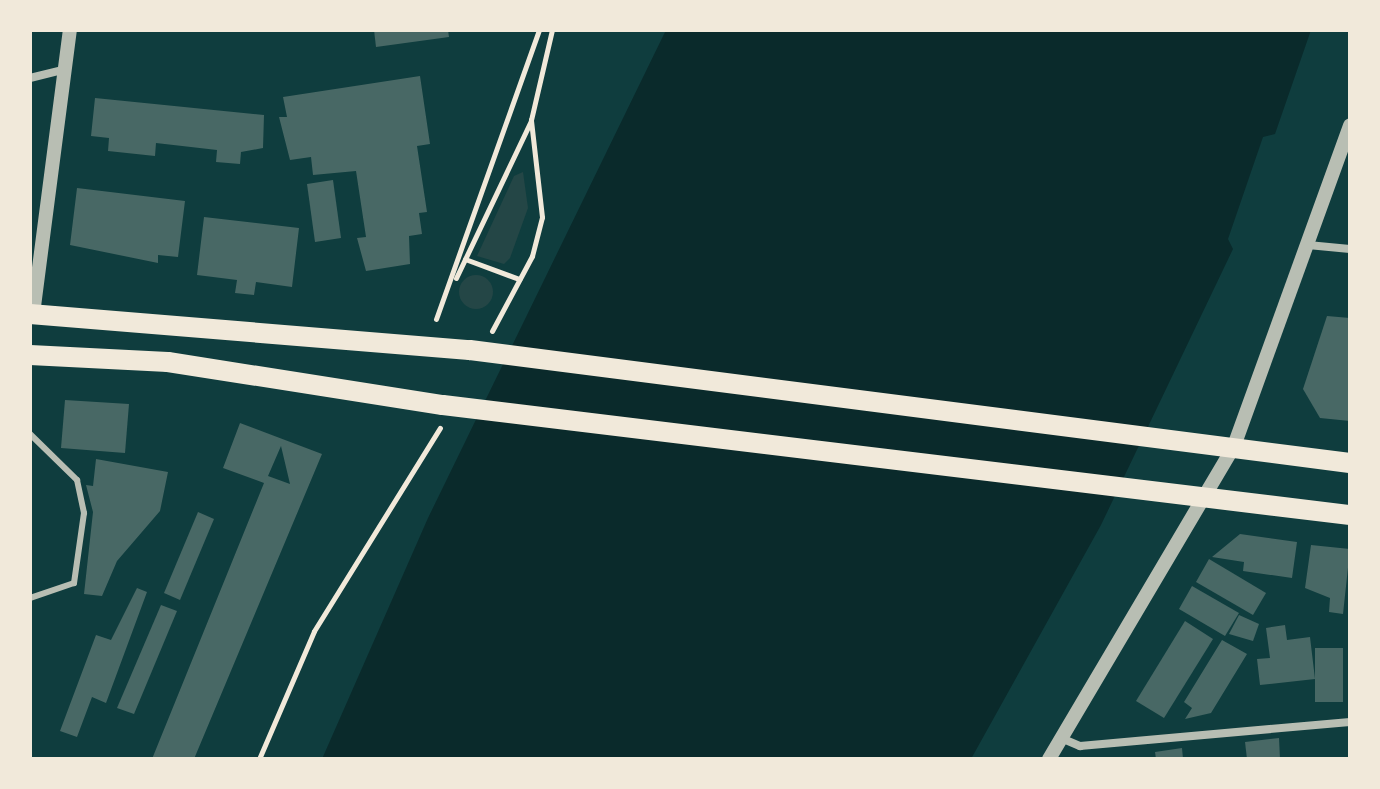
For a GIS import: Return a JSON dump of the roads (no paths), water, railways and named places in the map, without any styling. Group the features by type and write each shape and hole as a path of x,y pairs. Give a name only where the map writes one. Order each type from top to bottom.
{"main road":[{"path":"31,314 470,350 1178,437 1350,463"},
{"path":"30,355 168,362 443,405 1151,494 1350,515"}],"street":[{"path":"31,314 70,30"},
{"path":"30,78 65,69"},
{"path":"1049,759 1206,499 1234,446 1350,125"},
{"path":"1308,245 1350,249"},
{"path":"1061,738 1080,746 1350,722"}],"lane":[{"path":"30,434 77,480 84,513 74,583 30,598"}]}
